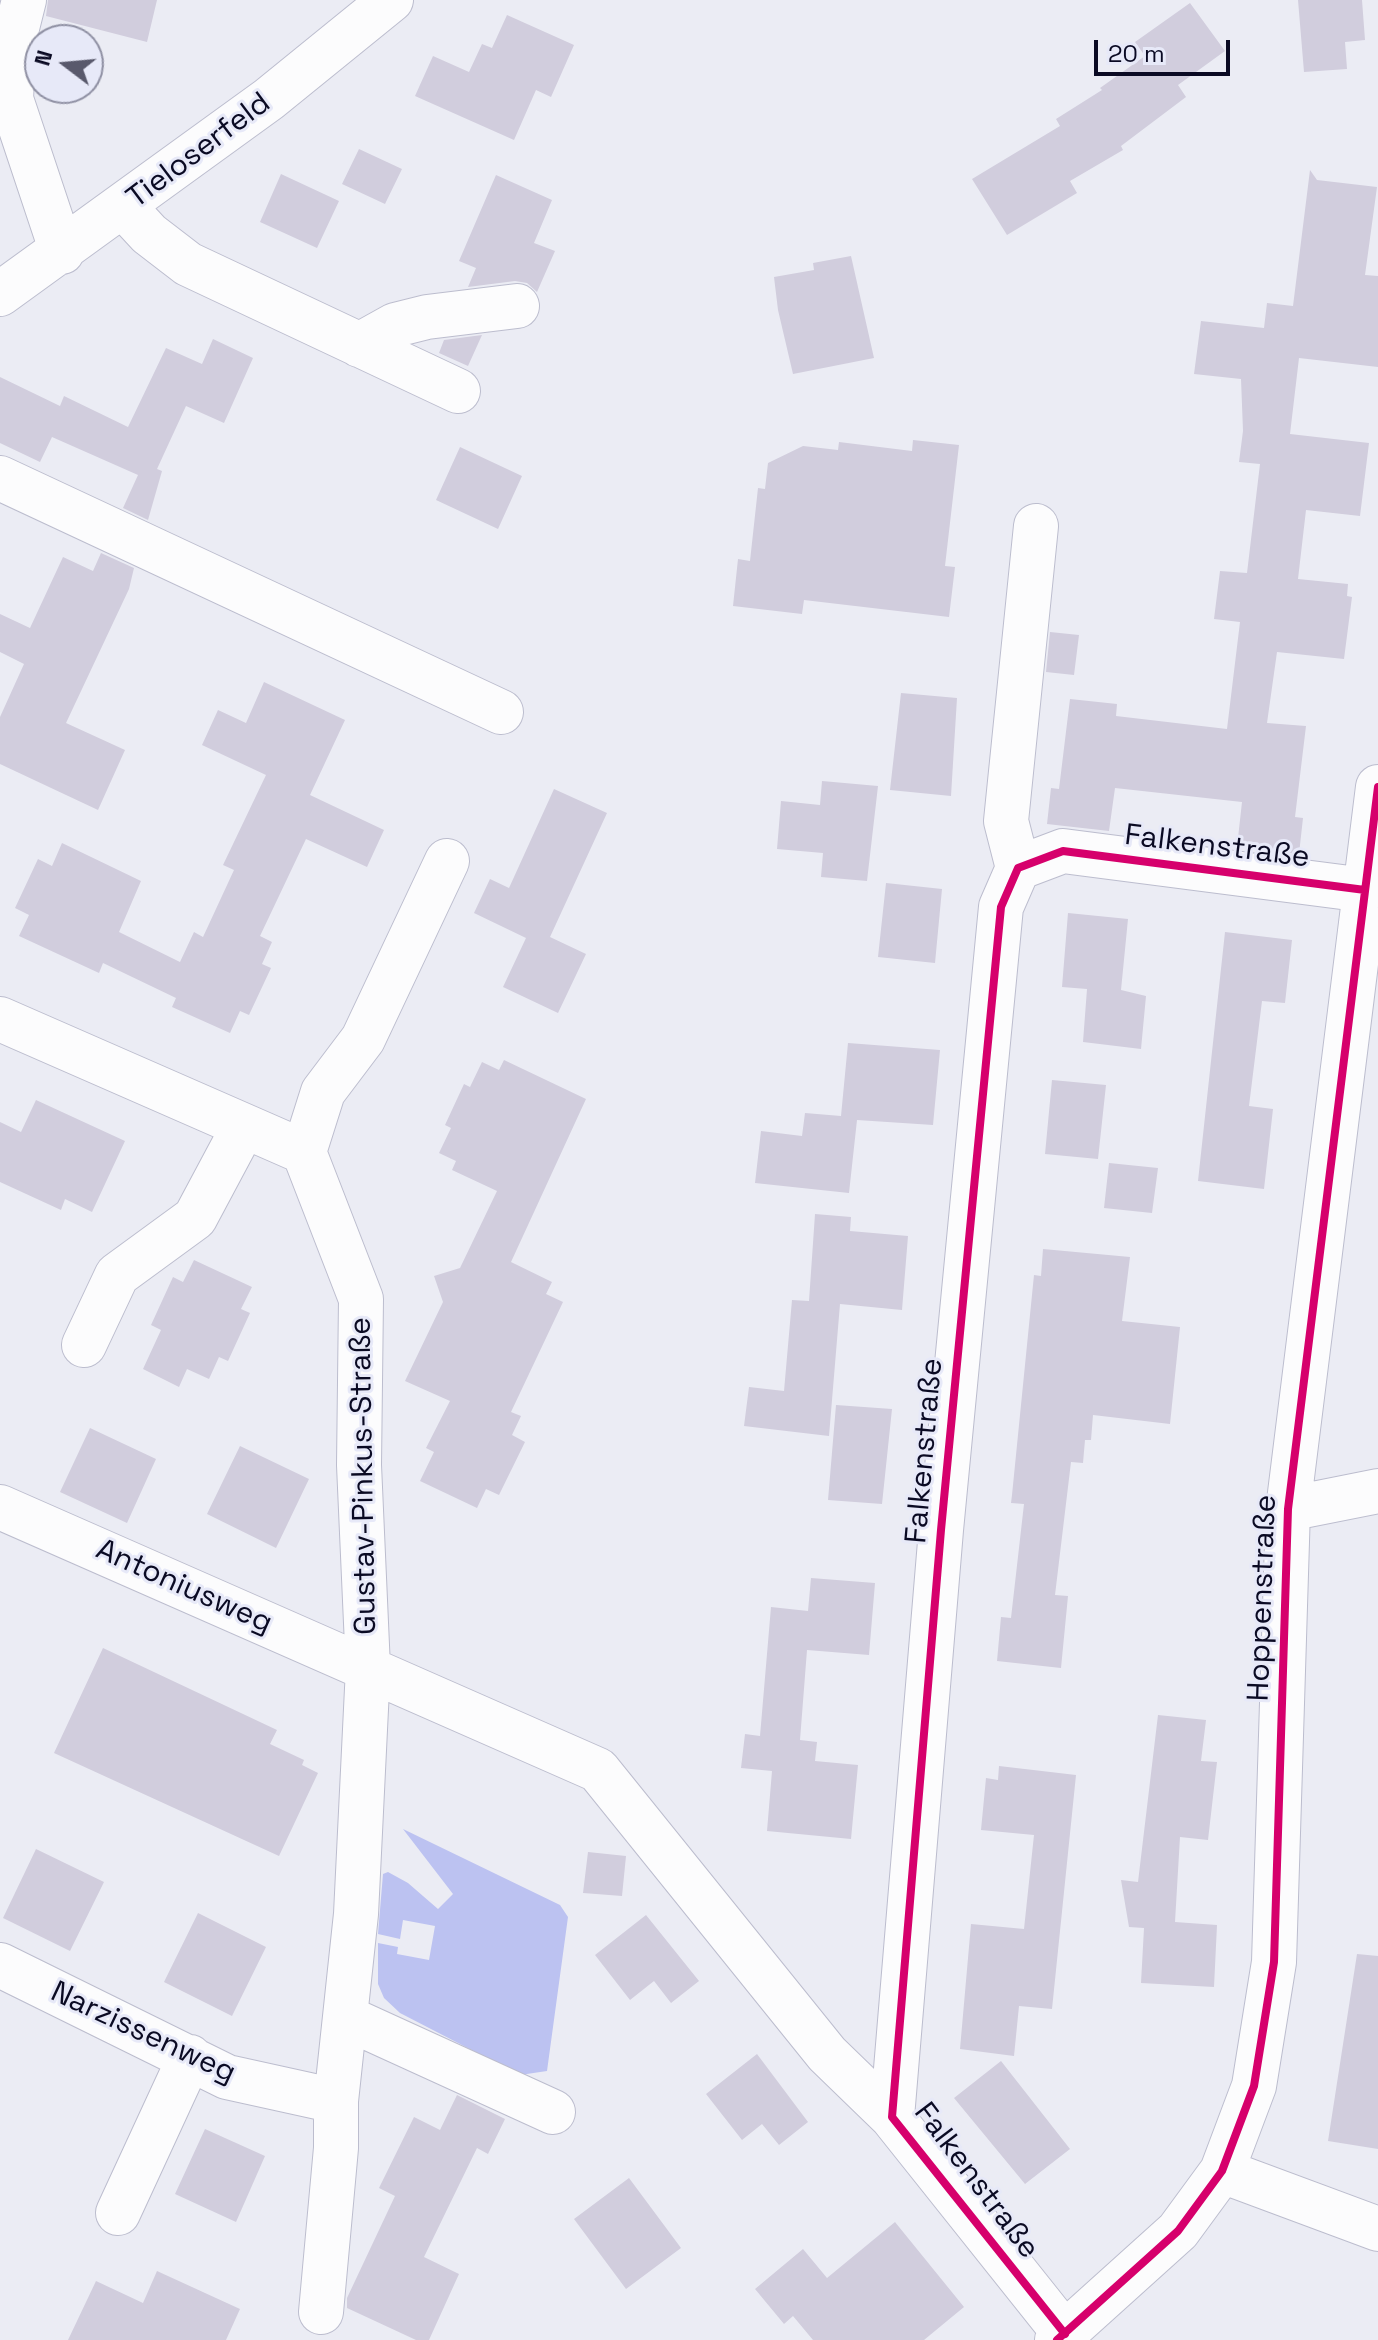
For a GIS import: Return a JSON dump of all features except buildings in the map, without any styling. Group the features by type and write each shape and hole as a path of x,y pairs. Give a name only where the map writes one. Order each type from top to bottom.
{"street":[{"path":"24,0 14,40 11,99 62,252"},
{"name":"Tieloserfeld","path":"0,294 269,99 391,0"},
{"path":"124,207 157,242 188,264 458,391"},
{"path":"359,345 395,325 417,319 517,306"},
{"path":"0,478 501,712"},
{"path":"1018,868 1006,821 1036,526"},
{"name":"Hoppenstraße","path":"1061,2337 1178,2231 1222,2171 1254,2086 1274,1962 1288,1509 1378,787"},
{"name":"Falkenstraße","path":"892,2117 941,1530 1001,907 1018,868 1063,851 1365,890"},
{"path":"0,1019 243,1128 304,1152 323,1092 363,1039 447,861"},
{"path":"84,1345 117,1275 195,1218 243,1128"},
{"name":"Gustav-Pinkus-Straße","path":"304,1152 361,1299 359,1465 368,1668 347,2018 336,2101 336,2148 321,2312"},
{"path":"1288,1509 1378,1491"},
{"name":"Antoniusweg","path":"0,1507 368,1668"},
{"name":"Gustav-Pinkus-Straße","path":"368,1668 598,1770"},
{"name":"Falkenstraße","path":"598,1770 827,2054 892,2117 1061,2337"},
{"name":"Narzissenweg","path":"0,1965 227,2077 336,2101"},
{"path":"347,2018 553,2112"},
{"path":"118,2213 190,2057"},
{"path":"1222,2171 1378,2229"}],"water":[{"path":"403,1829 560,1905 568,1917 547,2071 520,2075 400,2013 384,1998 378,1984 378,1943 398,1947 397,1954 429,1960 435,1926 403,1920 400,1939 378,1934 383,1874 388,1872 408,1883 438,1909 453,1894"}],"cycle path":[{"path":"1057,2340 1178,2231 1222,2171 1254,2086 1274,1962 1288,1509 1378,787"},
{"path":"1065,2334 892,2117 941,1530 1001,907 1018,868 1063,851 1365,890"}]}
